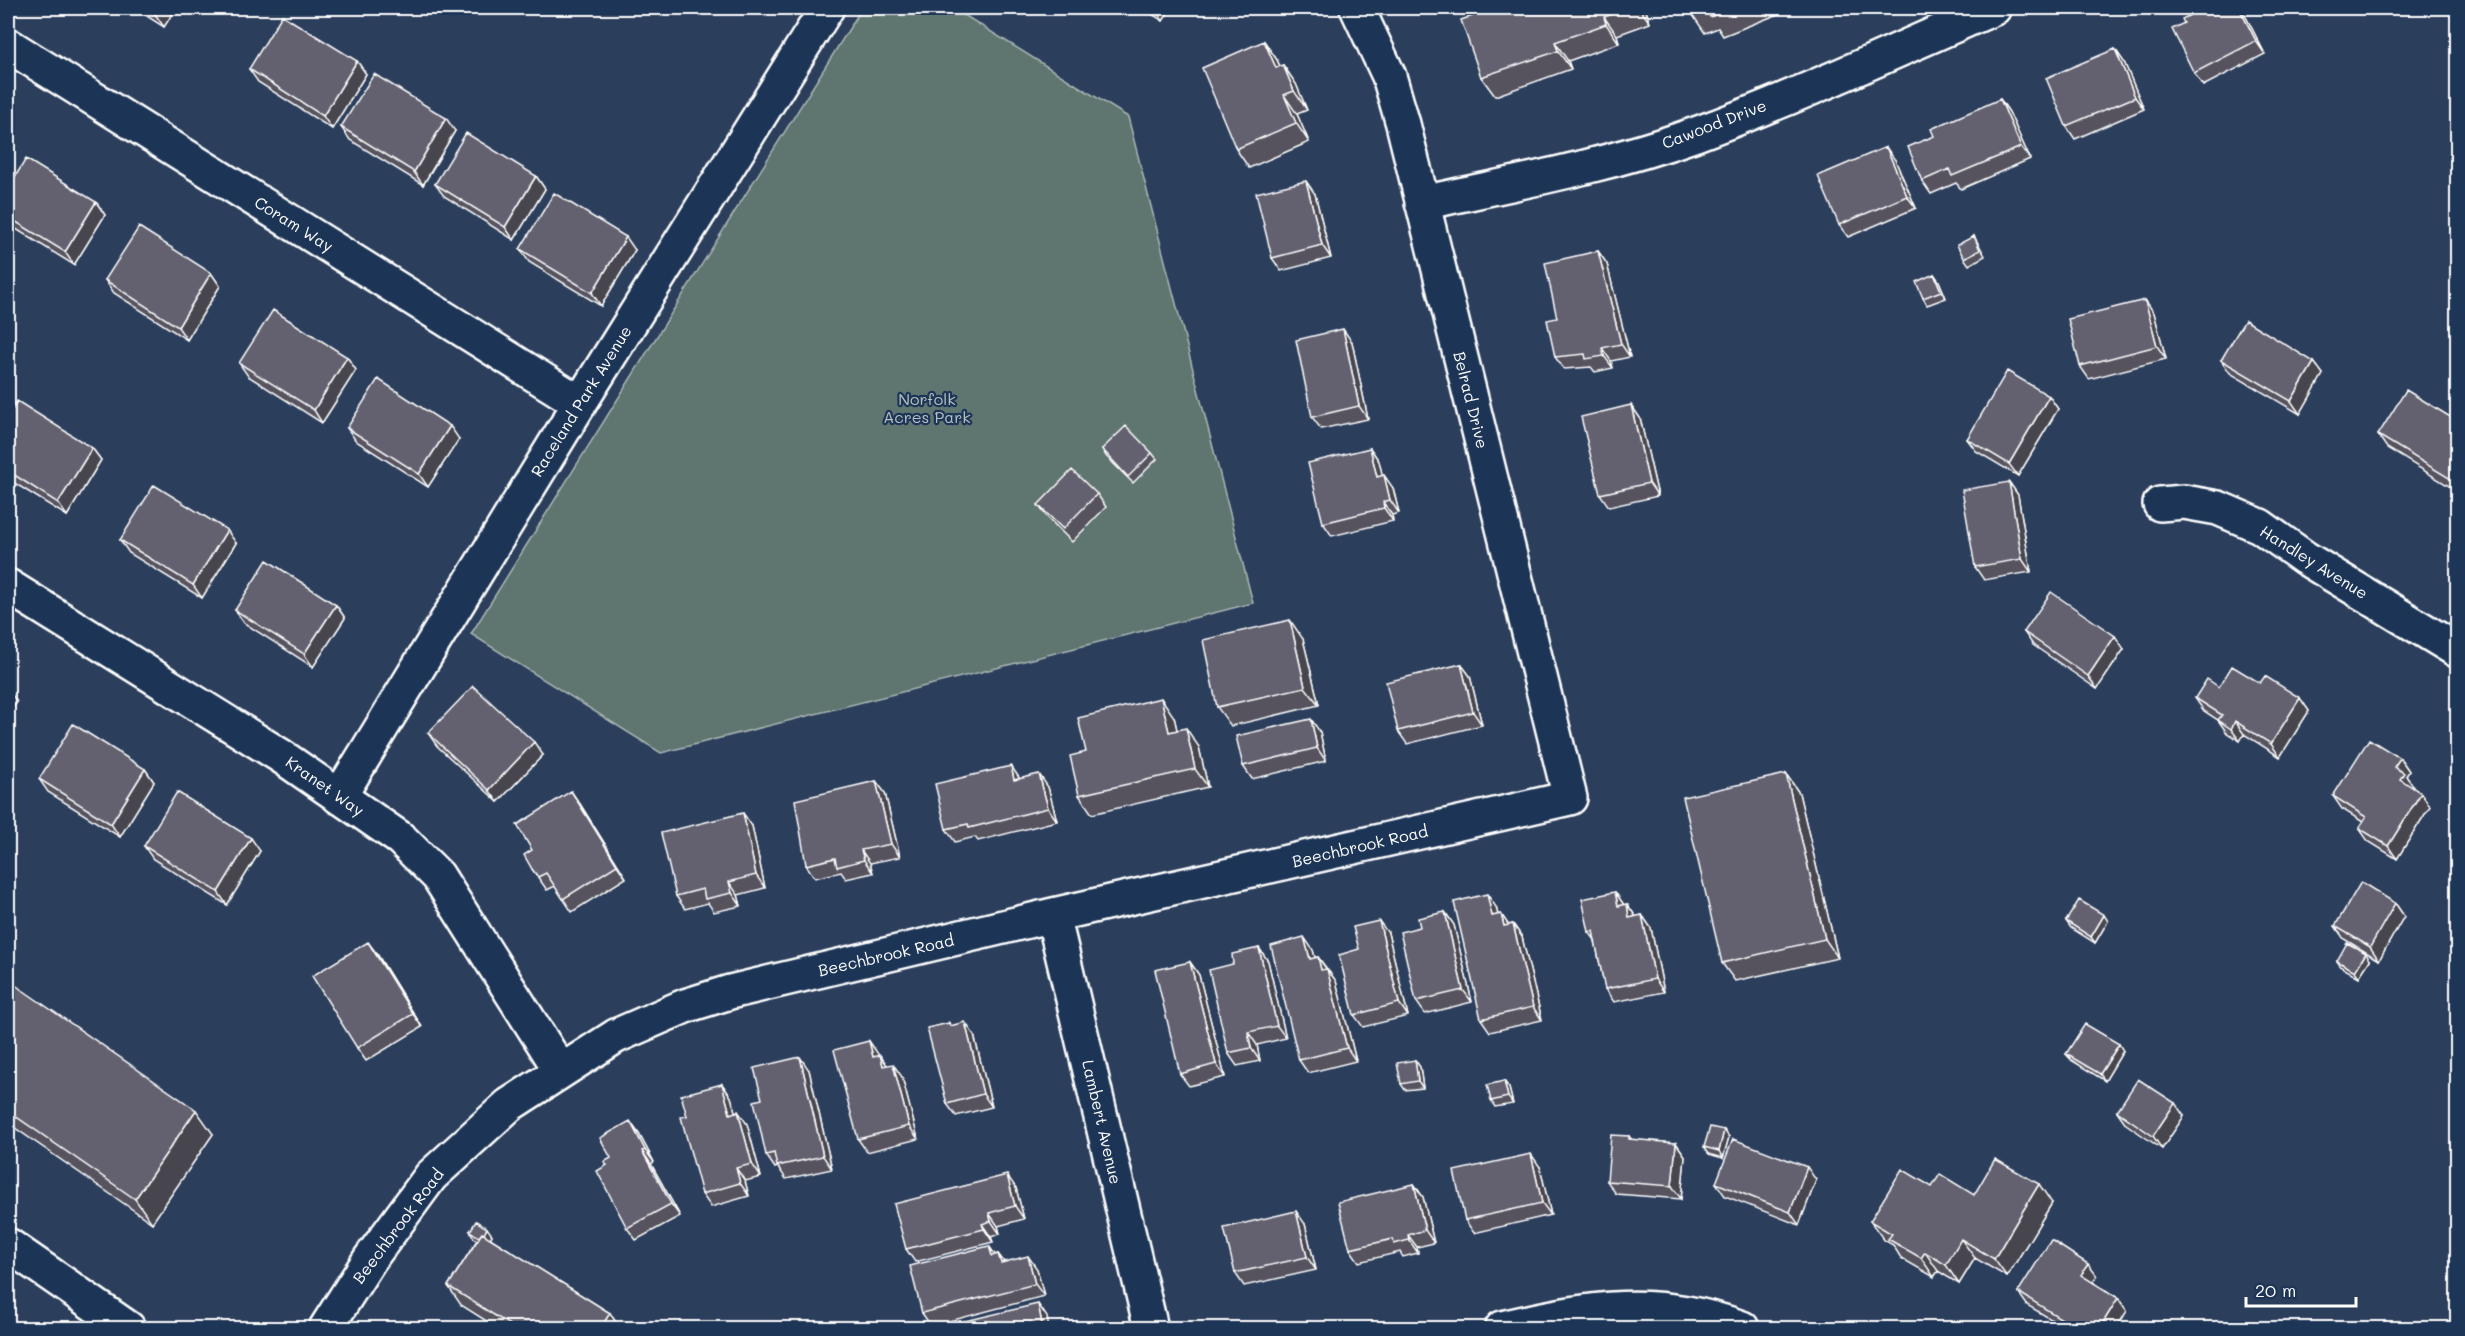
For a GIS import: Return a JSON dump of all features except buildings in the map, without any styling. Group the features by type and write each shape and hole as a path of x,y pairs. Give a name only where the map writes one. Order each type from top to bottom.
{"street":[{"name":"Raceland Park Avenue","path":"339,797 580,403 827,8"},
{"name":"Belrad Drive","path":"1357,8 1389,76 1570,798"},
{"name":"Cawood Drive","path":"1422,203 1587,166 1696,134 1994,8"},
{"name":"Coram Way","path":"8,45 580,403"},
{"name":"Handley Avenue","path":"2160,504 2184,502 2218,508 2260,526 2305,558 2457,651"},
{"name":"Kranet Way","path":"8,586 280,756 401,839 438,876 561,1071"},
{"name":"Beechbrook Road","path":"326,1329 370,1259 431,1176 509,1105 616,1035 685,1006 730,992 1053,915 1570,798"},
{"name":"Lambert Avenue","path":"1053,915 1151,1329"},
{"path":"8,1245 128,1329"},
{"path":"1502,1329 1564,1314 1623,1306 1689,1312 1742,1329"}],"green space":[{"name":"Norfolk Acres Park","path":"862,8 953,8 1128,117 1253,603 661,753 471,634"}]}
